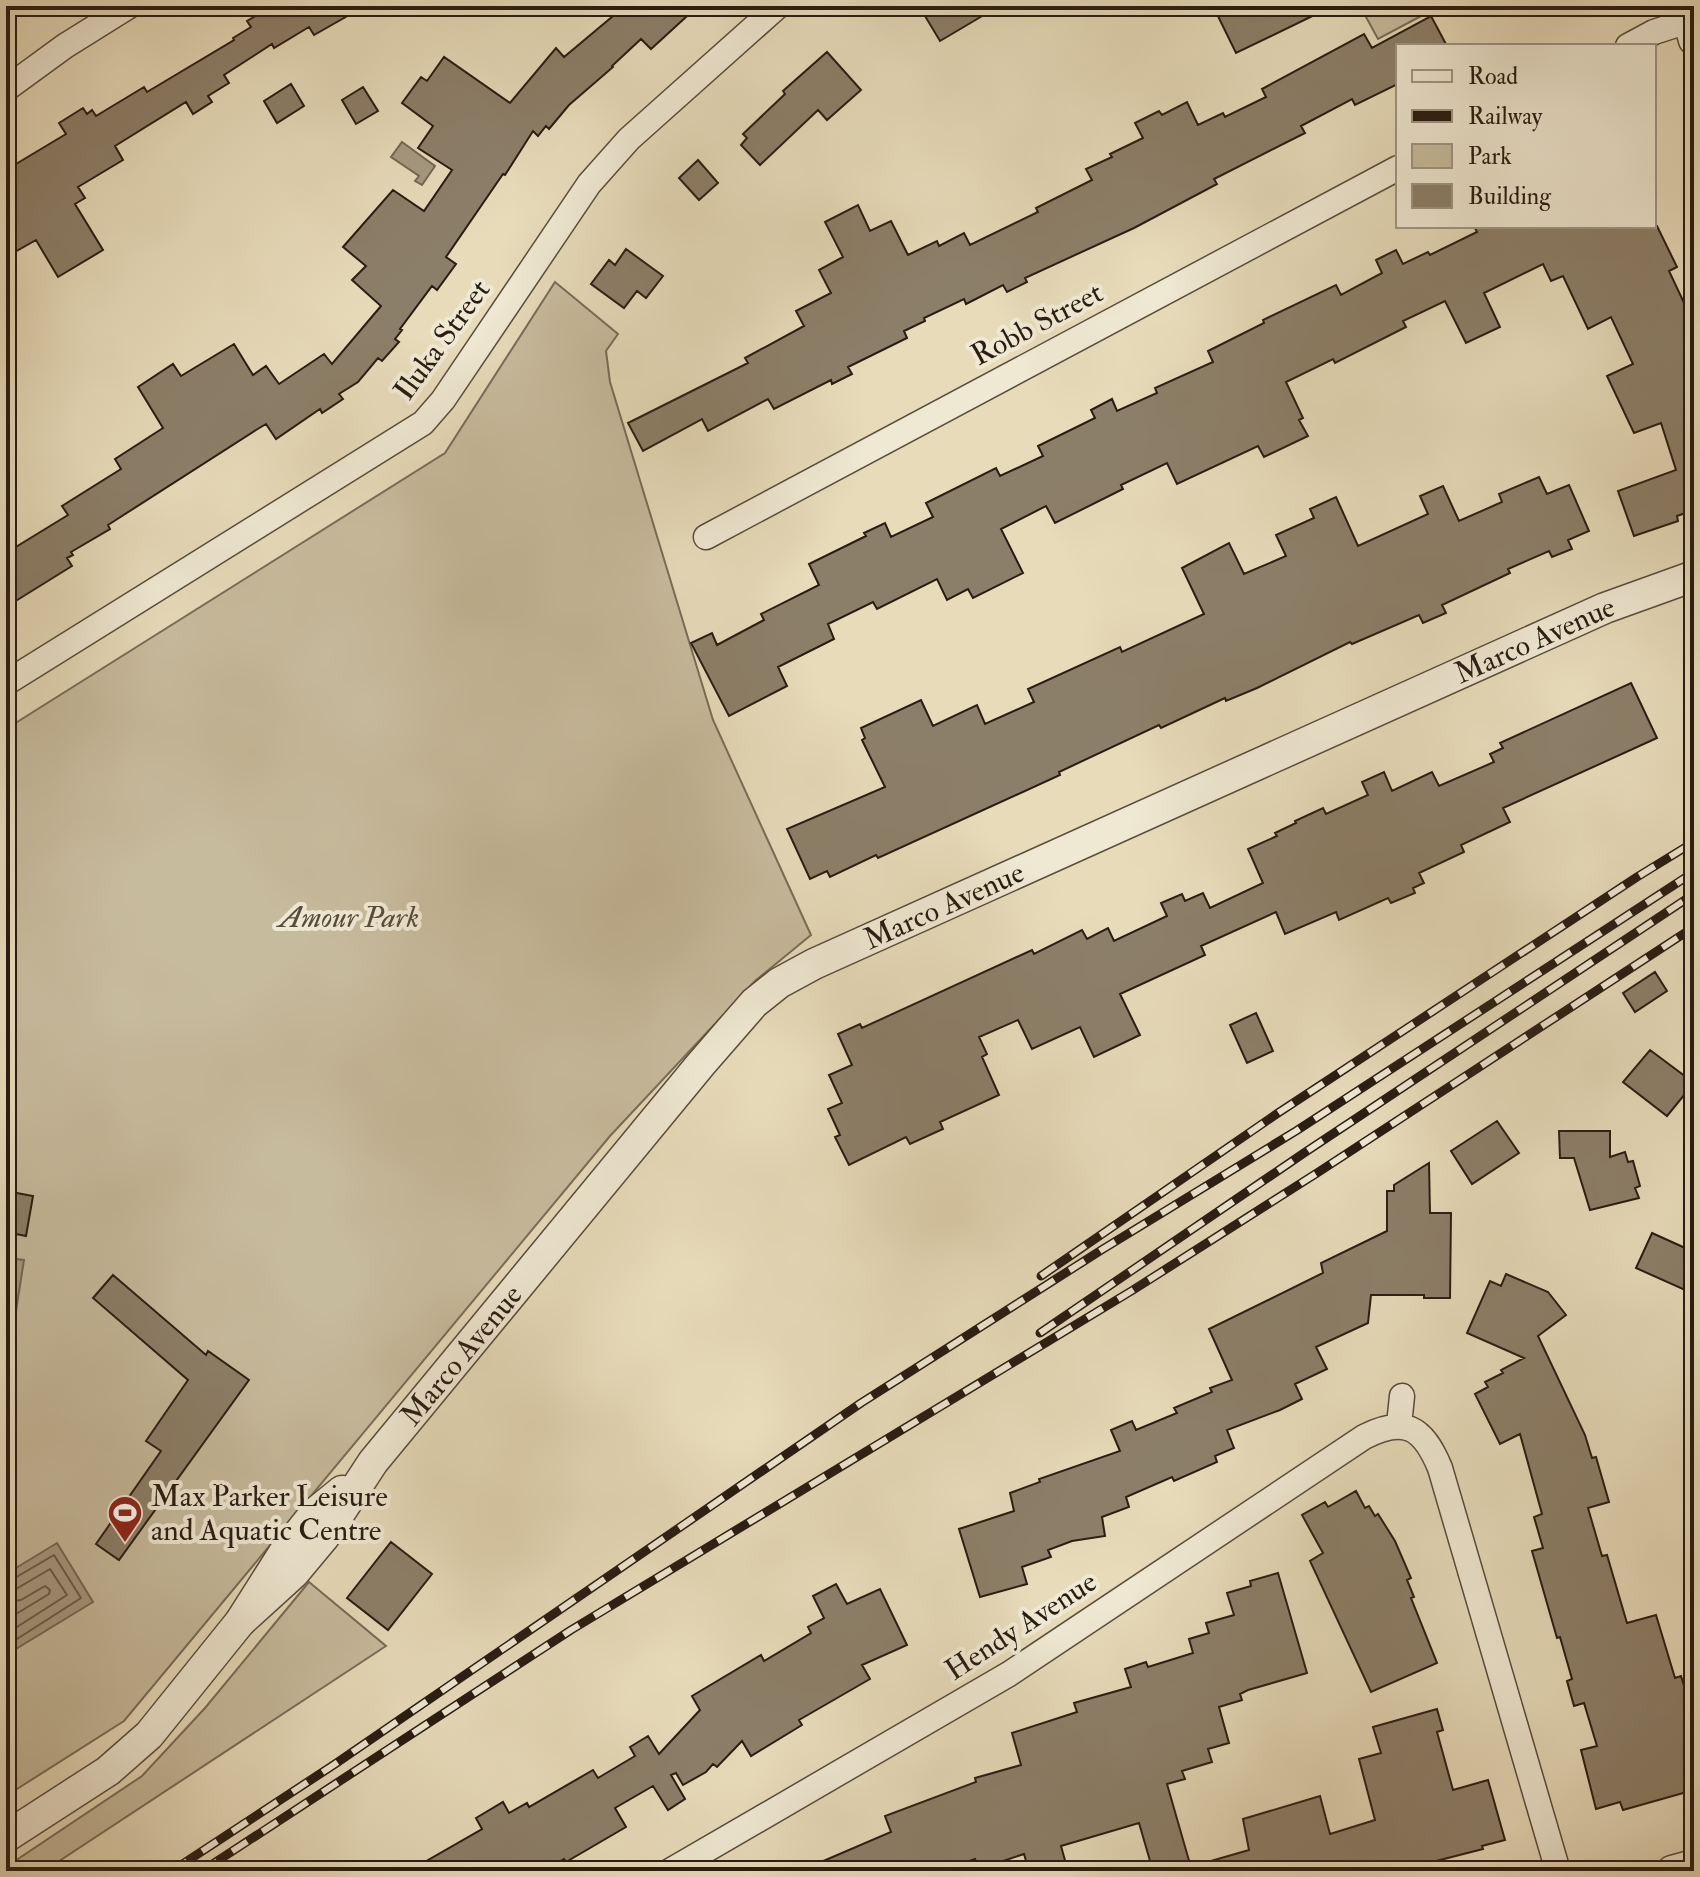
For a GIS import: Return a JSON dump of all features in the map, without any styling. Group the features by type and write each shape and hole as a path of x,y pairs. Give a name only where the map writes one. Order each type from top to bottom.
{"street":[{"path":"6,89 65,46 129,6"},
{"name":"Iluka Street","path":"6,683 423,423 443,400 589,184 614,153 778,6"},
{"path":"1632,44 1654,32 1689,22"},
{"name":"Robb Street","path":"706,537 1396,169"},
{"name":"Marco Avenue","path":"6,1837 124,1758 164,1718 240,1622 294,1573 324,1537 368,1468 701,1064 754,1003 779,983 814,964 1605,608 1694,576"},
{"path":"1402,1396 1399,1425 1424,1437 1440,1468 1558,1871"},
{"name":"Hendy Avenue","path":"670,1871 972,1696 1364,1437 1399,1425"},
{"path":"1672,1871 1694,1865"}],"green space":[{"path":"1360,6 1440,6 1378,39"},
{"name":"Amour Park","path":"555,282 618,334 606,351 610,382 713,720 811,935 755,981 610,1136 124,1721 6,1796 6,729 445,453"},
{"path":"309,1582 386,1646 44,1871 6,1871 6,1867 142,1776 205,1708"}],"water":[{"path":"402,142 435,166 422,185 415,181 419,176 391,157"},
{"path":"6,1258 24,1260 6,1374"},
{"path":"57,1543 93,1602 6,1655 6,1574"}],"building":[{"path":"272,6 365,6 314,35 309,27 274,48 272,44 224,75 229,83 208,96 212,102 193,114 186,102 115,146 123,160 78,187 85,198 75,204 103,250 58,277 36,240 6,257 6,170 66,134 59,123 83,108 87,114 92,110 96,116 144,87 147,92 234,40 251,27 247,21"},
{"path":"625,6 698,6 651,49 641,39 569,105 549,129 546,126 538,136 533,131 446,257 456,264 437,290 432,286 400,329 395,339 399,342 382,361 378,358 358,382 339,394 343,399 322,413 320,409 276,439 266,424 256,430 108,525 110,529 71,552 73,555 67,558 72,566 6,607 6,553 68,515 62,506 121,469 115,459 163,428 138,387 173,364 181,376 234,344 253,375 266,366 279,384 324,354 332,364 381,306 352,280 366,266 343,247 393,190 424,211 452,170 418,148 433,126 402,103 421,77 427,81 444,57 510,103 556,48 564,57"},
{"path":"919,6 999,6 940,41"},
{"path":"1213,6 1333,6 1236,53"},
{"path":"1431,16 1446,44 1396,44 1396,85 1355,105 1352,99 1301,126 1305,133 1214,179 1217,184 1134,228 1025,278 1027,282 1007,292 1003,285 966,304 964,299 924,318 925,321 904,331 907,338 848,367 852,374 832,384 831,380 774,409 768,399 708,431 702,419 643,451 628,423 748,363 745,358 804,326 796,311 831,293 819,270 843,257 825,222 858,205 870,231 891,221 908,255 937,241 939,246 964,233 970,245 1038,212 1036,208 1092,180 1086,169 1143,138 1135,123 1159,111 1162,115 1187,102 1198,125 1223,113 1225,117 1266,97 1262,89 1364,34 1372,48"},
{"path":"827,52 861,90 827,120 818,110 760,165 741,145 747,138 743,134 785,94 783,91"},
{"path":"291,84 304,106 277,123 264,101"},
{"path":"363,87 378,111 356,124 342,100"},
{"path":"698,160 718,183 699,200 679,178"},
{"path":"1657,226 1677,267 1669,271 1694,324 1694,510 1677,516 1678,521 1634,536 1618,491 1676,470 1661,423 1634,433 1607,376 1633,364 1611,317 1588,329 1563,276 1551,281 1543,264 1484,293 1500,327 1466,343 1445,301 1403,321 1406,327 1335,363 1333,359 1286,382 1308,436 1264,457 1258,446 1177,484 1167,463 1055,523 1046,506 1001,529 1023,573 973,598 968,589 947,600 937,579 877,609 873,602 828,624 834,639 778,667 787,686 729,716 691,643 712,633 717,645 764,620 761,614 819,585 809,564 866,536 864,533 885,523 891,537 933,517 926,503 996,468 1000,476 1043,456 1038,446 1095,418 1091,410 1112,399 1117,411 1157,393 1155,388 1213,362 1208,351 1264,323 1263,320 1336,285 1341,295 1382,273 1376,260 1396,250 1403,264 1428,252 1430,255 1477,232 1475,228"},
{"path":"626,249 663,276 646,298 637,291 624,308 591,284 609,260 615,265"},
{"path":"1539,477 1547,494 1569,485 1589,531 1568,540 1572,549 1552,557 1549,551 1508,569 1510,573 1442,605 1446,613 1423,623 1419,615 1352,644 1350,642 1257,688 1226,701 1225,698 1161,728 1159,725 1059,772 1060,775 878,858 876,855 830,877 827,871 810,879 787,829 885,787 862,740 865,738 861,728 921,700 933,726 977,705 985,724 1034,702 1028,689 1120,647 1122,652 1204,614 1182,568 1229,543 1244,574 1286,556 1276,535 1314,518 1310,509 1336,497 1358,546 1428,514 1420,496 1443,486 1459,521 1502,502 1499,494"},
{"path":"1631,683 1657,738 1503,808 1510,822 1461,845 1464,852 1419,873 1424,883 1413,888 1415,893 1391,903 1388,898 1339,920 1336,912 1285,934 1276,912 1201,946 1205,955 1120,994 1140,1035 1094,1057 1080,1027 1032,1049 1018,1020 979,1037 987,1054 982,1057 999,1095 940,1122 943,1129 910,1144 906,1137 849,1165 835,1137 840,1135 828,1109 842,1103 829,1075 852,1065 838,1034 860,1024 862,1028 1082,930 1087,939 1108,928 1114,941 1167,916 1161,903 1182,894 1185,901 1203,893 1210,908 1263,883 1248,849 1277,836 1275,833 1323,808 1326,814 1368,795 1362,782 1384,772 1392,791 1432,772 1439,786 1494,762 1490,754 1503,748 1500,743"},
{"path":"1655,972 1667,991 1635,1012 1623,993"},
{"path":"1256,1013 1273,1051 1247,1063 1230,1025"},
{"path":"1650,1050 1694,1083 1667,1116 1623,1082"},
{"path":"1497,1121 1519,1153 1472,1184 1451,1151"},
{"path":"1559,1131 1610,1131 1610,1157 1625,1152 1628,1162 1633,1161 1640,1186 1635,1188 1639,1198 1590,1210 1574,1158 1560,1158"},
{"path":"1429,1163 1430,1213 1451,1213 1450,1298 1371,1295 1368,1323 1316,1347 1327,1369 1295,1384 1302,1399 1227,1430 1234,1448 1215,1456 1217,1462 1126,1497 1129,1507 1102,1517 1105,1536 1072,1541 1048,1550 1051,1557 1022,1567 1027,1584 980,1597 959,1529 1014,1511 1010,1493 1040,1482 1039,1479 1120,1451 1111,1430 1132,1421 1136,1430 1177,1413 1174,1408 1232,1380 1209,1329 1323,1273 1321,1263 1387,1231 1387,1191 1394,1191 1394,1185"},
{"path":"6,1191 33,1196 26,1236 6,1232"},
{"path":"1652,1233 1694,1252 1694,1270 1685,1290 1636,1268"},
{"path":"1506,1274 1548,1292 1566,1315 1538,1336 1585,1435 1592,1458 1596,1457 1609,1502 1588,1508 1602,1556 1607,1555 1627,1623 1656,1615 1675,1678 1681,1676 1694,1719 1694,1790 1623,1810 1620,1802 1596,1809 1581,1750 1597,1746 1584,1703 1574,1706 1567,1681 1572,1679 1532,1551 1543,1548 1534,1517 1542,1514 1520,1434 1500,1444 1475,1394 1488,1387 1485,1382 1503,1373 1501,1370 1524,1358 1467,1333 1490,1281 1501,1286"},
{"path":"113,1275 206,1355 208,1351 249,1380 119,1560 96,1544 161,1451 146,1441 188,1380 93,1298"},
{"path":"1356,1491 1365,1508 1369,1506 1375,1516 1378,1514 1395,1541 1411,1578 1407,1580 1414,1597 1411,1598 1437,1663 1371,1692 1310,1561 1323,1553 1302,1515 1325,1502 1328,1507"},
{"path":"391,1542 432,1574 388,1630 347,1598"},
{"path":"1278,1573 1307,1673 1248,1690 1240,1694 1242,1700 1219,1707 1229,1743 1208,1749 1212,1762 1182,1771 1185,1779 1167,1784 1192,1871 1153,1871 1139,1823 1061,1846 1068,1871 1029,1871 1024,1854 979,1869 975,1859 941,1871 800,1871 891,1832 885,1816 976,1782 975,1778 1021,1765 1012,1733 1077,1712 1074,1703 1131,1687 1125,1669 1146,1662 1148,1667 1193,1653 1189,1639 1209,1633 1206,1623 1234,1615 1227,1593 1251,1586 1250,1581"},
{"path":"836,1584 847,1604 880,1589 907,1645 862,1665 870,1679 799,1720 802,1725 751,1756 742,1741 717,1767 713,1764 706,1772 683,1785 676,1773 671,1775 685,1799 668,1810 653,1786 615,1808 626,1827 566,1862 564,1859 544,1871 409,1871 482,1829 476,1818 503,1802 509,1813 527,1803 529,1807 593,1770 598,1778 635,1756 630,1747 648,1736 659,1754 700,1710 692,1696 761,1655 764,1661 811,1633 808,1627 824,1618 813,1596"},
{"path":"1437,1709 1443,1730 1437,1732 1453,1790 1488,1780 1505,1840 1482,1846 1483,1849 1397,1871 1198,1871 1197,1865 1249,1850 1243,1819 1320,1796 1330,1834 1375,1820 1359,1759 1381,1753 1373,1727"}],"railway":[{"path":"1041,1276 1278,1113 1694,842"},
{"path":"172,1871 335,1764 861,1403 1296,1131 1694,872"},
{"path":"1040,1333 1694,894"},
{"path":"202,1871 571,1630 1133,1290 1694,927"}],"place":[{"name":"Max Parker Leisure and Aquatic Centre","path":"125,1544"}]}
